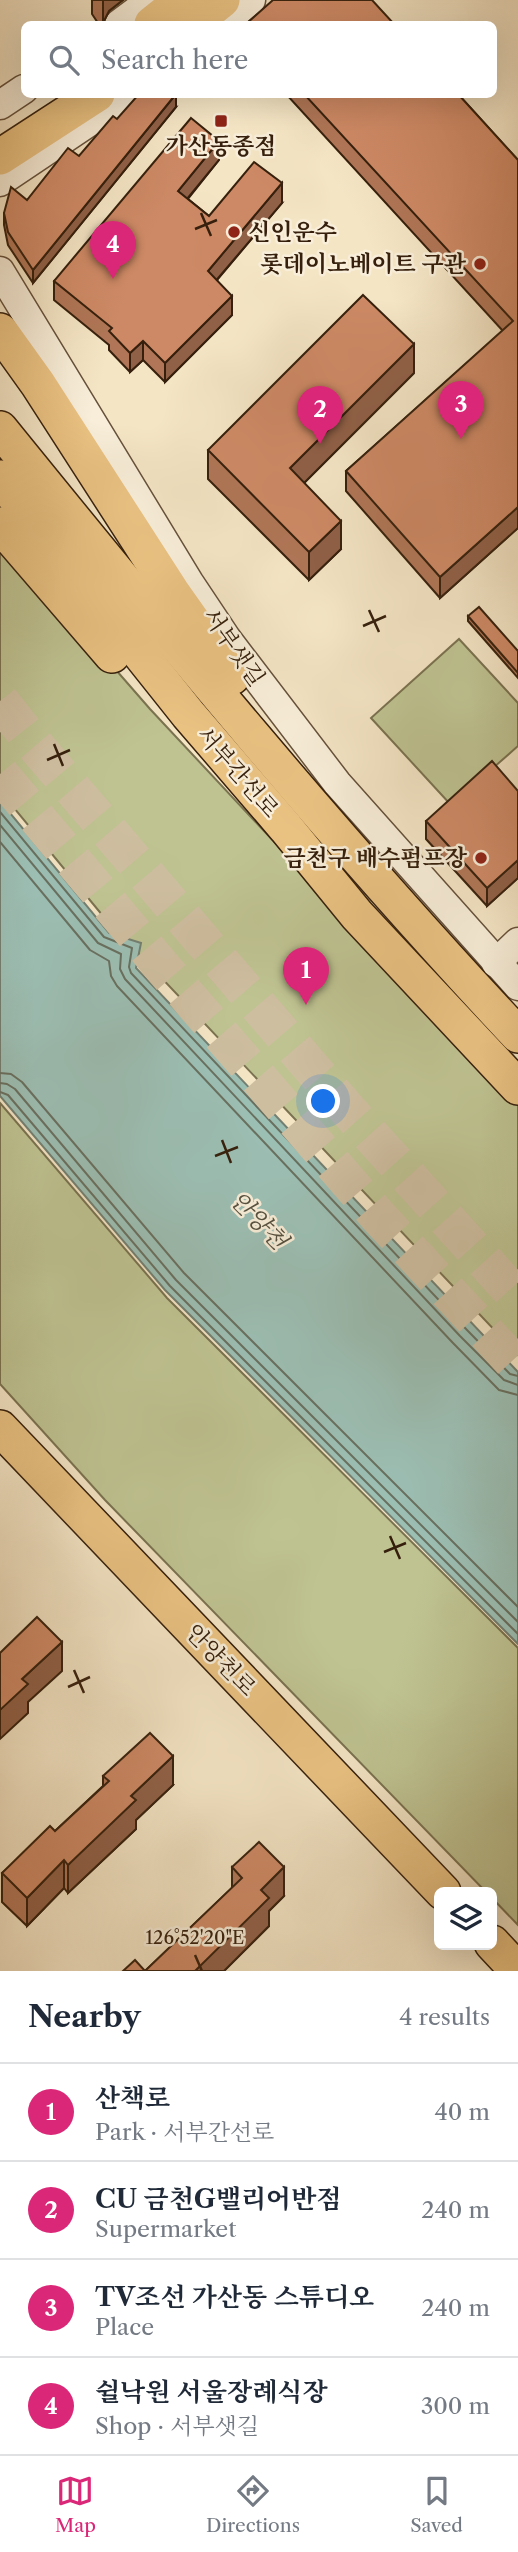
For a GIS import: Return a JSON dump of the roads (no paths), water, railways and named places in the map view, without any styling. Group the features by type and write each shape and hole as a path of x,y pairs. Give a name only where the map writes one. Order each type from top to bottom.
{"main road":[{"path":"156,21 182,0"},
{"path":"196,21 222,0"},
{"path":"0,128 49,98"},
{"path":"0,156 91,98"},
{"path":"0,331 38,384 172,592 389,892"},
{"name":"서부간선로","path":"0,429 116,572 389,892 518,1035"},
{"name":"서부간선로","path":"0,478 188,714 357,915 518,1087"},
{"path":"0,525 195,748 357,915"},
{"name":"안양천로","path":"0,1428 438,1887"},
{"path":"497,1948 518,1971"}],"street":[{"path":"123,21 151,0"},
{"path":"226,21 251,0"},
{"path":"0,105 21,91"},
{"path":"0,182 125,98"},
{"name":"서부샛길","path":"0,271 189,582 228,639 337,783 518,986"},
{"path":"496,963 518,942"}],"water":[{"name":"안양천","path":"0,801 109,933 141,943 136,968 518,1372 518,1644 165,1290 0,1096"}],"tunnel":[{"path":"0,701 347,1109 518,1298"},
{"path":"0,774 163,968 378,1216 518,1367"}],"place":[{"name":"가산동종점","path":"221,121"},
{"name":"신인운수","path":"234,232"},
{"name":"롯데이노베이트 구관","path":"480,264"},
{"name":"쉴낙원 서울장례식장","path":"113,279"},
{"name":"TV조선 가산동 스튜디오","path":"461,439"},
{"name":"CU 금천G밸리어반점","path":"320,444"},
{"name":"금천구 배수펌프장","path":"481,858"},
{"name":"산책로","path":"306,1005"}]}
